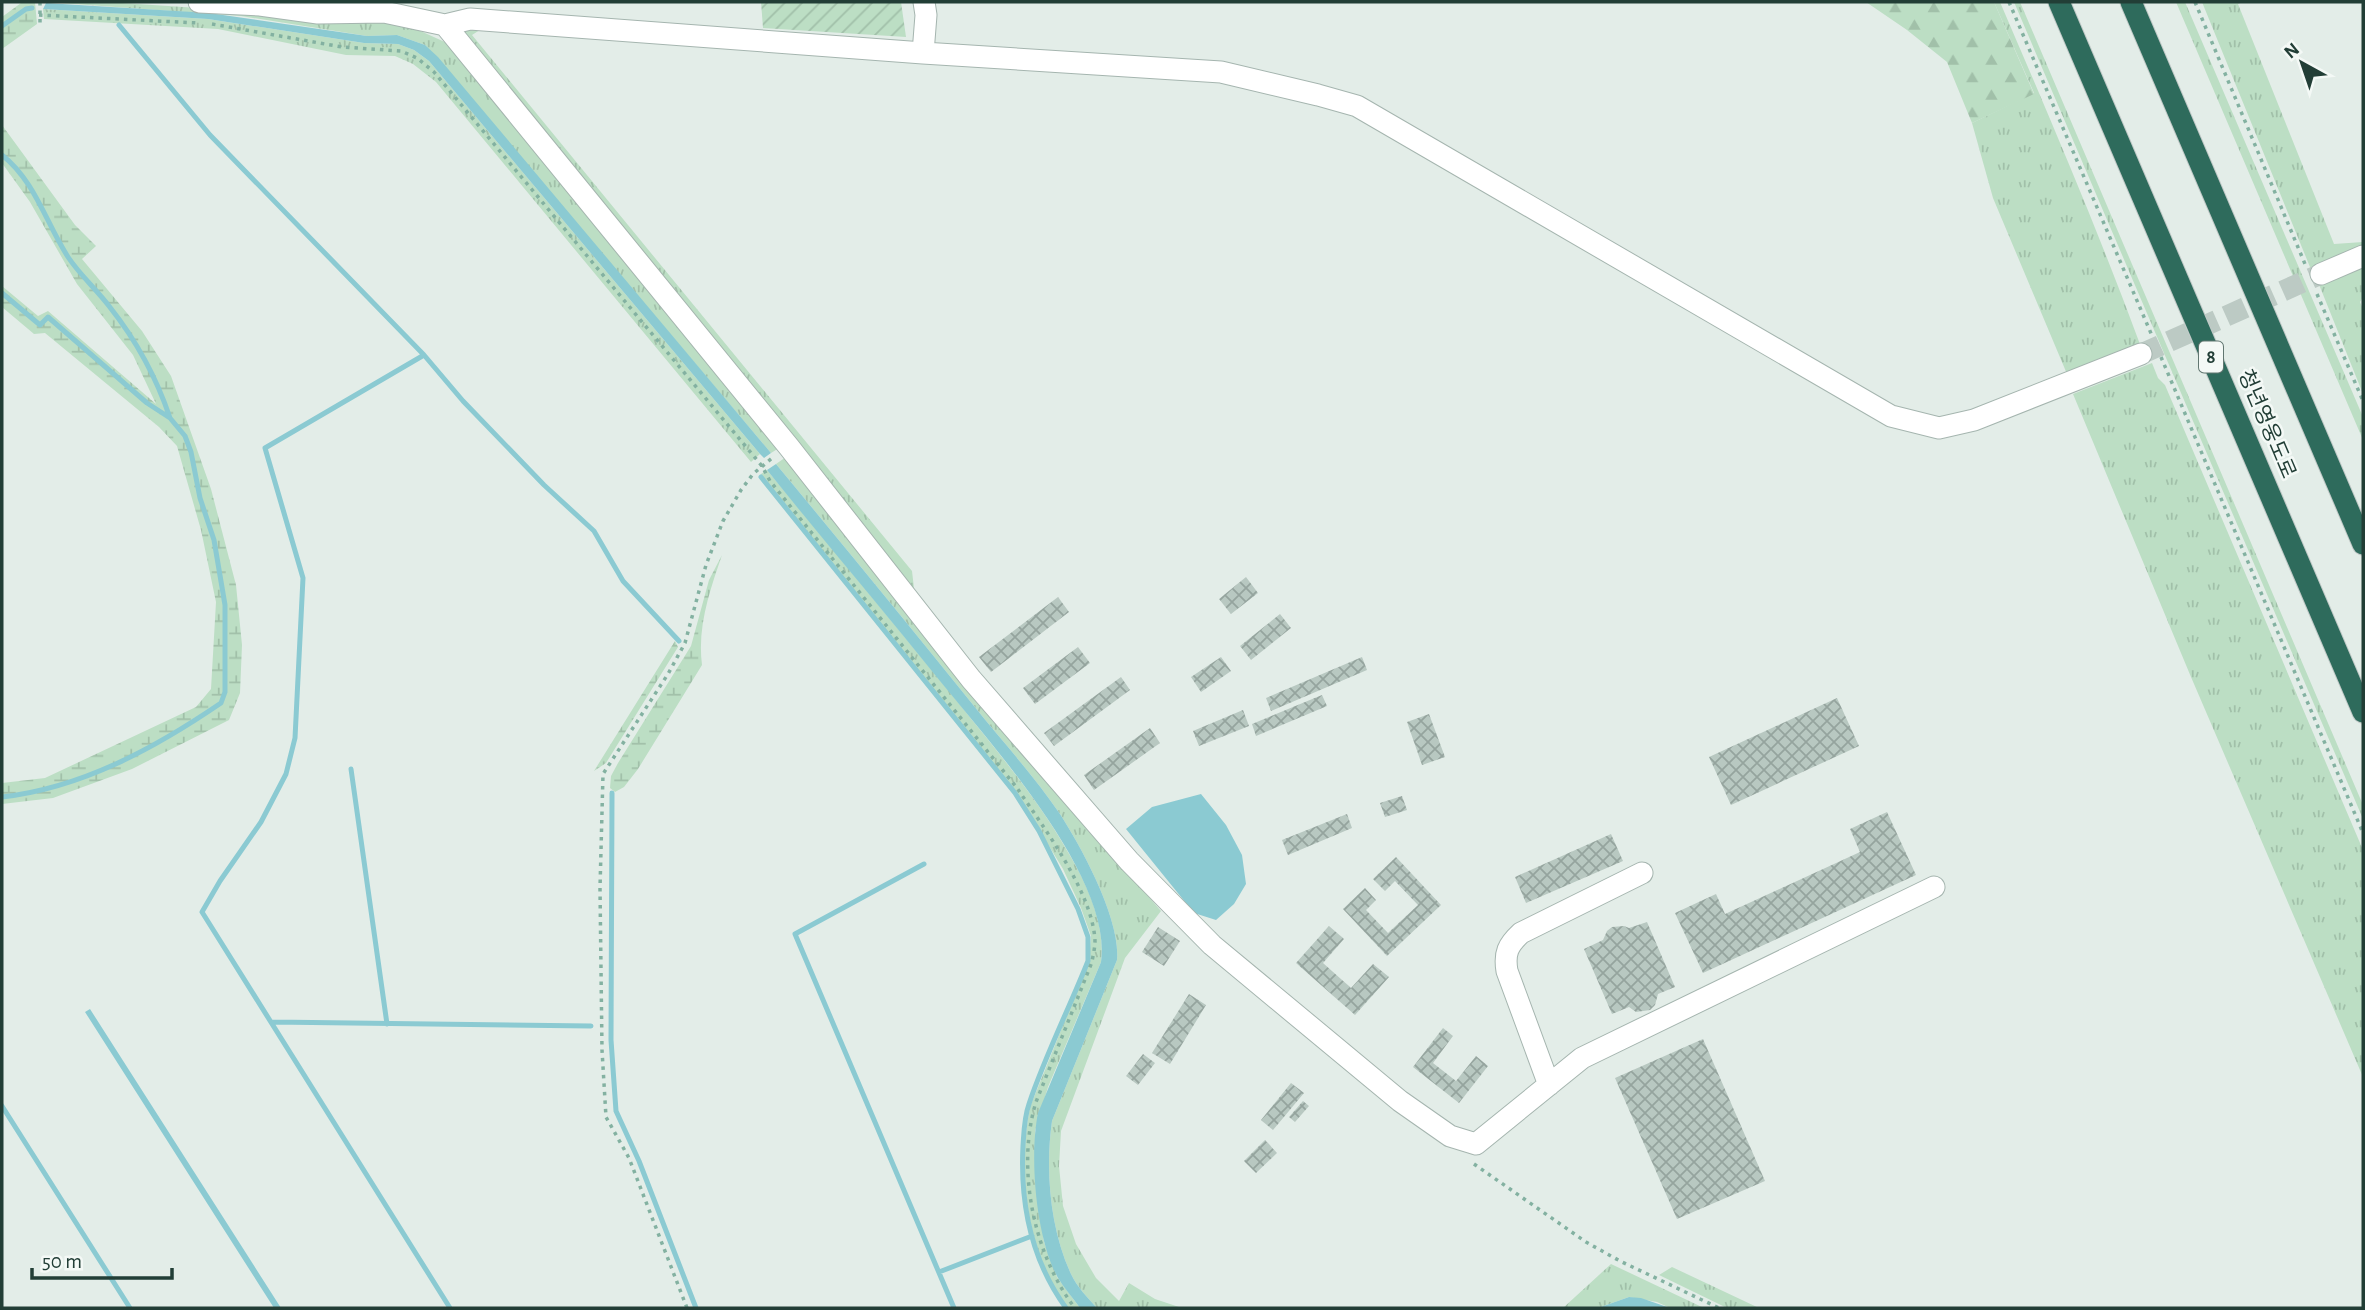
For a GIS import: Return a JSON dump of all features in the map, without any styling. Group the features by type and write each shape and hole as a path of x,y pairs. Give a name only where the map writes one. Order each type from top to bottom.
{"highway":[{"name":"청년영웅도로","path":"2059,2 2363,712"},
{"name":"청년영웅도로","path":"2131,2 2363,544"}],"street":[{"path":"199,2 260,5 318,13 384,12 445,24 470,19 1221,72 1357,106 1891,416 1939,428 1974,420 2153,352"},
{"path":"923,53 926,15 924,2"},
{"path":"445,24 789,447 971,679 1120,851 1212,945 1401,1101 1450,1136 1476,1144 1582,1058 1934,887"},
{"path":"2315,278 2363,256"},
{"path":"1549,1084 1507,971 1505,958 1509,944 1521,933 1642,873"}],"path":[{"path":"40,2 40,25"},
{"path":"2009,2 2153,352 2363,833"},
{"path":"2195,2 2315,278 2363,401"},
{"path":"39,15 214,24 342,47 401,51 417,58 435,72 762,466 770,481 1017,788 1069,868 1086,905 1096,943 1092,962 1036,1102 1029,1125 1028,1149 1032,1207 1037,1232 1054,1278 1075,1308"},
{"path":"687,1308 629,1158 606,1117 602,1050 600,888 603,774 685,643 706,565 723,522 741,490 762,466 789,447"},
{"path":"1465,1141 1471,1161 1484,1173 1586,1242 1719,1308"}],"green space":[{"path":"35,2 37,24 2,49 2,17 21,3"},
{"path":"46,2 107,2 380,20 405,24 447,43 779,448 771,453 425,45 397,35 367,36 241,16"},
{"path":"761,2 901,2 906,37 763,28"},
{"path":"1866,2 1994,2 2034,94 1972,123 1947,62"},
{"path":"1994,2 2000,2 2037,88 2141,347 2067,374 1993,198 1972,123 2034,93"},
{"path":"2014,2 2020,2 2363,805 2363,819"},
{"path":"2176,2 2185,2 2363,417 2363,440"},
{"path":"2202,2 2243,2 2238,4 2334,244 2363,242 2363,251 2312,272"},
{"path":"43,9 208,19 364,43 398,44 414,50 429,61 760,454 751,462 436,82 413,64 395,56 346,55 218,29 44,19"},
{"path":"483,28 472,35 912,571 915,597 457,29"},
{"path":"2,125 75,225 96,246 82,259 142,331 171,376 211,489 236,585 242,645 240,693 229,720 132,769 53,798 2,804 2,783 45,778 196,707 211,689 216,602 201,530 177,446 159,427 45,333 34,334 2,307 2,286 38,316 48,311 156,404 133,355 77,284 30,202 2,163"},
{"path":"2363,262 2363,297 2360,302 2363,309 2363,394 2318,282"},
{"path":"2152,363 2158,378 2165,385 2363,850 2363,1077 2073,394"},
{"path":"786,457 1064,799 1161,911 1125,958 1061,1131 1059,1166 1063,1206 1076,1244 1096,1278 1119,1301 1129,1283 1155,1299 1182,1308 1097,1308 1079,1288 1071,1274 1054,1219 1049,1179 1052,1121 1117,960 1113,925 1089,865 1069,828 1040,786 776,464"},
{"path":"767,470 1027,790 1072,860 1092,902 1100,932 1101,962 1048,1087 1035,1131 1036,1180 1044,1242 1057,1277 1080,1308 1068,1308 1043,1262 1028,1212 1025,1159 1030,1107 1089,961 1091,936 1081,908 1063,869 1016,792 761,474"},
{"path":"722,555 703,623 702,665 638,769 624,787 615,792 610,788 611,776 691,646 709,580"},
{"path":"675,641 678,647 606,763 594,771"},
{"path":"1611,1264 1704,1308 1670,1308 1657,1302 1629,1297 1598,1308 1563,1308"},
{"path":"1672,1267 1759,1308 1727,1308 1659,1275"}],"water":[{"path":"46,3 209,13 367,36 397,35 425,45 438,57 771,453 764,458 760,454 429,61 414,50 398,44 364,43 208,19 43,9"},
{"path":"776,464 1050,800 1079,846 1107,905 1117,944 1117,960 1052,1121 1049,1159 1054,1219 1064,1257 1076,1283 1097,1308 1080,1308 1050,1262 1036,1197 1034,1152 1038,1113 1101,962 1100,928 1088,892 1069,853 1017,775 767,470"},
{"path":"1201,794 1226,825 1242,855 1246,884 1234,904 1216,920 1194,913 1126,829 1152,807"},
{"path":"90,1009 281,1308 274,1308 85,1012"},
{"path":"1629,1297 1641,1298 1670,1308 1598,1308"}],"building":[{"path":"1246,577 1258,593 1231,614 1219,599"},
{"path":"1058,597 1069,612 991,672 979,657"},
{"path":"1280,614 1291,628 1251,660 1240,646"},
{"path":"1078,647 1090,663 1035,704 1023,688"},
{"path":"1221,657 1231,671 1201,692 1191,677"},
{"path":"1362,657 1367,670 1271,711 1266,698"},
{"path":"1121,677 1130,690 1054,746 1044,733"},
{"path":"1322,695 1327,706 1256,736 1252,724"},
{"path":"1837,698 1859,746 1731,805 1709,757"},
{"path":"1243,710 1249,726 1199,746 1193,731"},
{"path":"1429,714 1445,757 1422,765 1407,722"},
{"path":"1150,728 1160,743 1094,790 1084,775"},
{"path":"1402,796 1407,810 1385,817 1380,803"},
{"path":"1887,812 1916,875 1703,973 1675,913 1716,894 1725,914 1860,852 1850,829"},
{"path":"1347,814 1352,828 1288,855 1282,840"},
{"path":"1611,834 1623,861 1526,903 1515,877"},
{"path":"1396,857 1441,905 1387,956 1343,909 1365,888 1376,900 1366,910 1388,933 1418,905 1395,881 1385,891 1373,879"},
{"path":"1647,922 1675,987 1658,994 1655,1005 1650,1010 1636,1012 1629,1007 1612,1014 1584,949 1603,940 1612,927 1629,928"},
{"path":"1329,926 1344,939 1323,963 1351,988 1373,964 1389,977 1355,1015 1296,963"},
{"path":"1158,927 1180,941 1164,966 1142,952"},
{"path":"1189,994 1206,1005 1170,1064 1152,1053"},
{"path":"1443,1028 1453,1036 1433,1063 1456,1081 1476,1056 1488,1066 1459,1103 1413,1067"},
{"path":"1703,1039 1765,1181 1677,1219 1615,1078"},
{"path":"1143,1054 1155,1063 1138,1085 1126,1076"},
{"path":"1291,1083 1304,1093 1273,1130 1261,1120"},
{"path":"1303,1101 1309,1106 1295,1122 1289,1117"},
{"path":"1265,1140 1277,1153 1256,1173 1244,1161"}],"waterway":[{"path":"2,26 26,9 32,8"},
{"path":"119,25 210,135 424,355 463,401 544,485 594,531 623,581 679,641"},
{"path":"2,155 32,190 73,264 128,332 152,373 170,418"},
{"path":"2,293 40,325 48,317 147,403 170,418 185,436 200,498 214,540 225,605 225,692 221,703 117,764 61,785 2,797"},
{"path":"424,355 265,448 303,578 295,738 286,774 261,822 202,912 450,1308"},
{"path":"761,477 1015,793 1039,831 1078,909 1088,937 1088,961 1029,1104 1023,1146 1024,1189 1031,1231 1045,1271 1066,1308"},
{"path":"351,769 387,1024"},
{"path":"612,793 611,1040 616,1111 639,1161 696,1308"},
{"path":"924,864 795,934 954,1308"},
{"path":"272,1022 591,1026"},
{"path":"2,1106 130,1308"},
{"path":"939,1272 1032,1236"}],"tunnel":[{"path":"2141,354 2321,274"}]}
